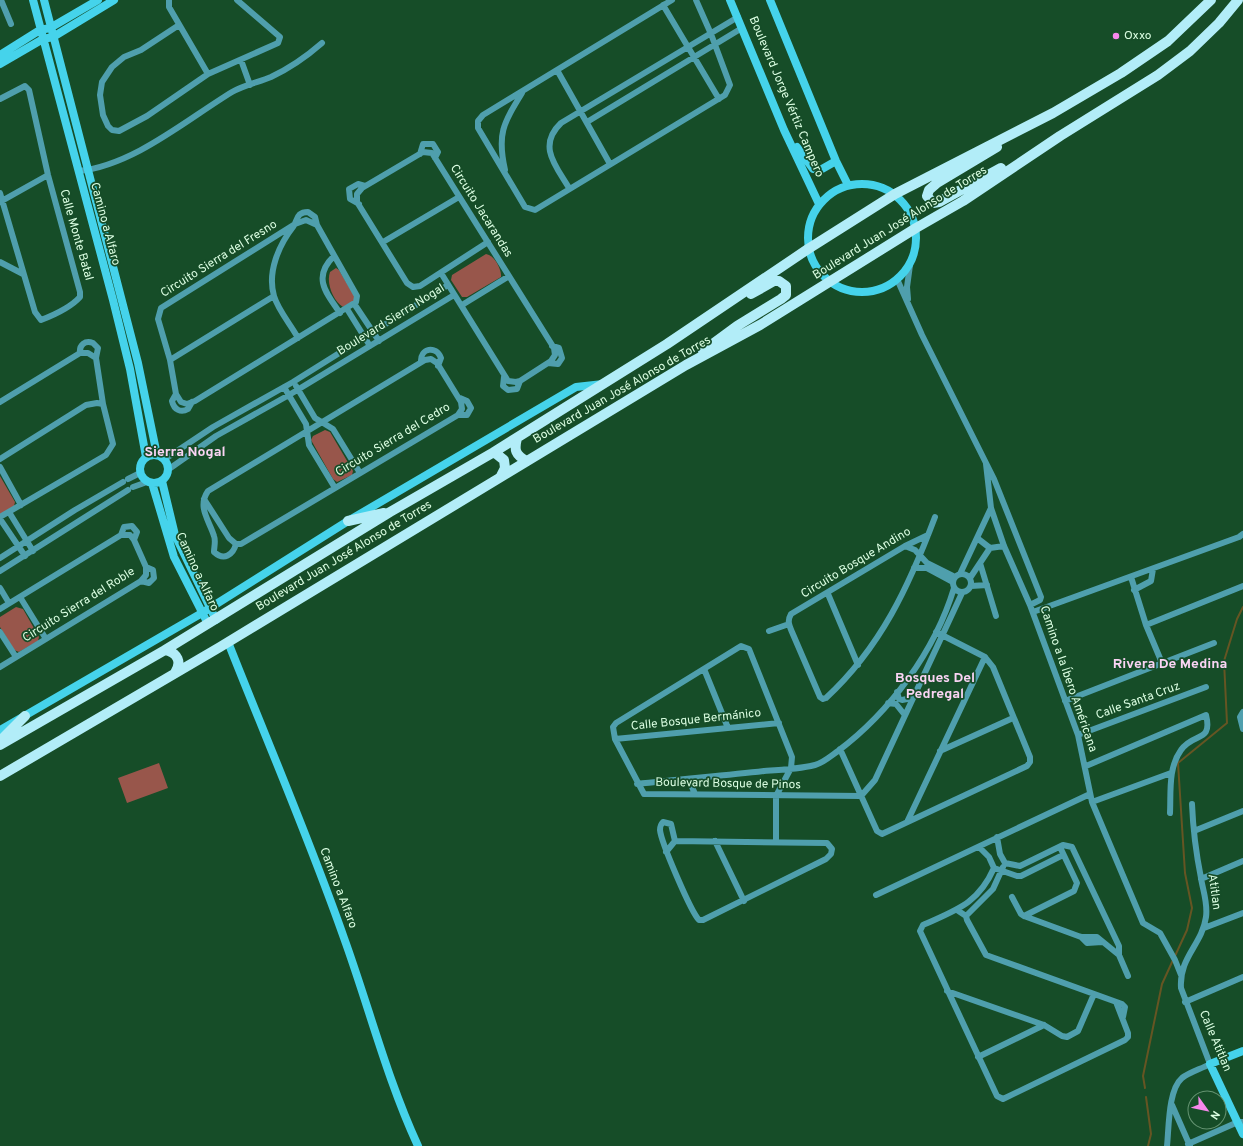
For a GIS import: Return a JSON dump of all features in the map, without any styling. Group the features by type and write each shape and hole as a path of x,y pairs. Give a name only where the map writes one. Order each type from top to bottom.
{"main road":[{"name":"Boulevard Juan José Alonso de Torres","path":"0,745 165,650 390,512 517,438 603,384 808,249 895,194 1078,99 1135,65 1181,31 1211,0"},
{"name":"Boulevard Juan José Alonso de Torres","path":"0,776 228,642 686,365 760,325 880,252 916,228 963,201 1175,63 1219,23 1238,0"},
{"path":"1027,126 982,157 937,183 929,190 928,198 933,202 940,202 1017,159 1040,150"},
{"path":"686,365 718,339 781,299 786,295 786,286 780,281 774,281 707,316"},
{"path":"517,438 516,453 527,461"},
{"path":"494,452 504,460 505,468 501,476"},
{"path":"348,521 390,512"},
{"path":"165,650 172,652 178,657 179,662 175,673"},
{"path":"0,741 25,716"}],"street":[{"name":"Camino a Alfaro","path":"33,0 130,369 146,457"},
{"name":"Camino a Alfaro","path":"44,0 161,457"},
{"path":"0,55 40,30 50,28 98,0"},
{"path":"0,64 43,40 53,37 114,0"},
{"path":"169,0 169,7 208,74"},
{"path":"179,25 141,50 124,57 112,66 102,82 100,95 103,115 108,126 112,130 119,131 147,116 208,74 278,43 280,37 237,0"},
{"path":"672,0 483,115 478,121 478,128 525,207 535,210 569,188 725,95 730,85 715,44 696,0"},
{"name":"Boulevard Jorge Vértiz Campero","path":"730,0 784,130 819,204"},
{"name":"Boulevard Jorge Vértiz Campero","path":"770,0 836,161 848,185"},
{"path":"1,1 11,24"},
{"path":"663,5 719,99"},
{"path":"569,188 550,154 548,141 553,131 561,123 581,113 738,17"},
{"path":"587,122 742,28"},
{"path":"79,171 108,165 172,133 233,91 271,77 300,62 322,43"},
{"path":"241,60 250,84"},
{"path":"557,70 610,164"},
{"name":"Calle Monte Batal","path":"0,99 20,87 25,86 28,90 48,175 80,296 77,301 41,320 35,312 1,198 48,175"},
{"path":"506,176 500,149 502,135 510,111 522,92"},
{"path":"784,130 813,169 822,169 836,161"},
{"name":"Circuito Jacarandas","path":"359,204 352,202 348,192 355,184 365,186 420,154 429,151 435,158 488,242 552,346 555,355 548,363 520,381 511,382 504,377 462,304 454,295"},
{"path":"910,264 897,279 875,289 863,291 851,290 829,282 814,268 808,249 808,227 812,215 819,204 833,192 848,185 870,184 884,188 895,194 908,208 916,228 916,247 910,264 908,287 910,307"},
{"path":"365,186 358,194 359,204 410,286 420,286 488,242"},
{"path":"383,242 459,197"},
{"name":"Circuito Sierra del Fresno","path":"306,220 316,224 357,296 354,305 192,402 187,404 181,402 176,394 170,360 158,319 161,308 295,224 306,220"},
{"path":"295,224 282,242 273,274 274,296 298,338"},
{"path":"334,256 324,268 322,273 322,282 340,313"},
{"path":"0,262 23,274"},
{"path":"440,273 448,285"},
{"path":"462,304 509,276"},
{"path":"897,279 994,479 1041,596 1040,600 1030,605 1004,546 991,508 986,464"},
{"name":"Boulevard Sierra Nogal","path":"161,457 293,382 448,285 454,295 299,390 216,436 169,469"},
{"path":"170,360 274,296"},
{"path":"425,300 431,309"},
{"name":"Circuito Sierra del Fresno","path":"354,305 379,340"},
{"path":"412,308 417,318"},
{"path":"347,309 370,346"},
{"path":"25,556 0,518 110,452 113,440 103,404 96,358 98,348 93,342 88,342 83,344 80,348 80,353"},
{"path":"236,544 229,538 204,499 210,489 421,362 431,360 438,366 441,358 437,351 433,349 425,351 422,354 421,362"},
{"path":"0,402 80,353 88,353 96,358"},
{"name":"Circuito Sierra del Cedro","path":"204,499 202,505 203,511 215,540 214,552 222,557 229,556 234,551 236,544 240,544 458,415 462,407 460,398 438,366"},
{"path":"293,382 315,418 333,429 360,473"},
{"path":"0,730 202,613 348,521 576,386 603,384"},
{"path":"284,387 306,424 309,445 335,488"},
{"path":"458,415 467,415 471,408 468,401 460,398"},
{"path":"0,459 86,405 97,403 103,404"},
{"path":"0,571 34,551 71,524 131,488 149,482 162,481 167,476 169,469 161,457 146,457 141,464 140,473"},
{"path":"0,467 21,505"},
{"path":"0,558 75,510 140,473"},
{"path":"140,473 149,482"},
{"name":"Camino a Alfaro","path":"162,481 176,535 210,608 212,622"},
{"name":"Camino a Alfaro","path":"149,482 174,557 202,613 212,622"},
{"path":"962,593 954,588 956,578 991,508"},
{"path":"9,512 34,551"},
{"path":"928,535 935,517"},
{"name":"Circuito Sierra del Roble","path":"0,667 141,581 146,575 146,567 134,540 137,532 132,526 124,527 121,535"},
{"path":"1033,612 1131,578 1240,537 1243,534"},
{"path":"0,608 121,535 130,536 134,540"},
{"name":"Circuito Bosque Andino","path":"789,624 791,614 828,594 906,546 928,535"},
{"name":"Circuito Bosque Andino","path":"928,535 919,554 927,563 956,578"},
{"path":"977,538 990,548 1004,546"},
{"path":"769,631 789,624 820,696 823,699 826,698 846,680 858,666 887,625 919,554 906,546"},
{"path":"861,796 875,780 904,714 962,593 969,590 971,586 970,578 990,548"},
{"path":"980,563 996,616"},
{"path":"914,568 927,568 956,578 964,574 970,578"},
{"path":"1134,590 1151,581 1153,569"},
{"path":"1131,578 1146,625 1162,663"},
{"path":"971,586 987,585"},
{"path":"1146,625 1243,586"},
{"path":"0,588 9,603"},
{"name":"Boulevard Bosque de Pinos","path":"861,796 644,794 637,784 815,765 856,737 897,692 920,661 936,632 949,605 954,588"},
{"path":"828,594 858,666"},
{"path":"20,596 46,639"},
{"name":"Camino a la Íbero Américana","path":"1030,605 1078,735 1086,766 1092,802 1143,923 1157,930 1175,960 1180,975"},
{"path":"0,632 16,657"},
{"path":"840,749 879,833 882,834 908,820 1027,766 1030,762 1030,757 993,667 985,657 936,632"},
{"name":"Camino a Alfaro","path":"228,642 323,880 364,993 389,1075 418,1146"},
{"path":"1065,701 1214,643"},
{"path":"637,784 615,739 613,727 616,723 704,668 742,646 746,646 749,649 792,757 791,768 776,796 776,842"},
{"path":"908,820 985,657"},
{"path":"704,668 728,728"},
{"name":"Calle Santa Cruz","path":"1078,735 1206,687"},
{"path":"897,692 899,699 907,701 912,698"},
{"path":"888,703 896,704 904,714"},
{"path":"1243,712 1240,717 1243,729"},
{"path":"1086,766 1206,715 1209,726 1208,730 1205,734 1187,742 1175,760 1171,773 1170,813"},
{"path":"940,751 1013,718"},
{"name":"Calle Bosque Bermánico","path":"615,739 779,723"},
{"path":"1092,802 1171,773"},
{"path":"694,779 692,787 695,794"},
{"path":"876,895 1090,794"},
{"name":"Atitlan","path":"1180,975 1188,955 1204,928 1207,903 1201,878 1194,831 1192,804"},
{"path":"1194,831 1243,811"},
{"path":"663,822 671,824 675,841 827,843 832,849 831,854 826,858 744,900 703,920 699,920 666,852 660,831 660,826 663,822"},
{"path":"966,916 993,889 1002,871 1005,863 1000,854 997,838"},
{"path":"666,852 675,841"},
{"path":"715,841 744,900"},
{"path":"1005,863 1020,866 1060,847 1068,845 1072,847 1117,941 1120,950 1119,956"},
{"path":"978,847 989,857 994,868 1021,876 1064,855"},
{"path":"1024,916 1074,891 1077,883 1060,847"},
{"path":"1201,878 1243,861"},
{"path":"957,910 966,916 980,946 986,955 1116,1002 1125,1007 1122,1017 1128,1037 1003,1099 997,1096 920,931 923,926 966,905 985,886 994,868"},
{"path":"1012,897 1020,914 1024,916 1081,937 1095,936 1109,946 1119,956 1128,976"},
{"path":"1204,928 1243,912"},
{"path":"1109,946 1117,941"},
{"path":"1175,960 1188,955"},
{"path":"1180,975 1185,1002 1243,977"},
{"path":"947,991 1044,1025 1062,1036 1073,1035 1081,1025 1094,994"},
{"name":"Calle Atitlan","path":"1185,1002 1210,1064 1240,1122 1243,1134"},
{"path":"978,1057 1044,1025"},
{"path":"1167,1146 1171,1104 1175,1088 1183,1078 1210,1064 1243,1051"},
{"path":"1171,1104 1189,1145 1240,1122"}],"shaded area":[{"path":"486,254 492,257 497,263 501,277 467,297 462,297 451,280 452,275"},
{"path":"336,268 339,270 355,297 354,301 343,307 333,296 329,281 330,272"},
{"path":"325,430 330,432 353,471 352,475 337,482 333,479 311,440 313,436"},
{"path":"0,476 15,502 14,506 0,515"},
{"path":"16,607 23,609 39,637 38,641 19,652 14,650 0,627 0,617"},
{"path":"159,763 168,788 127,803 118,778"}],"waterway":[{"path":"1175,956 1187,930 1192,908 1185,873 1178,763 1227,723 1224,661 1237,619 1243,607"},
{"path":"1145,1088 1143,1076 1162,984 1173,960"},
{"path":"1146,1097 1151,1134 1148,1146"}],"place":[{"name":"Oxxo","path":"1116,36"}],"district":[{"name":"Sierra Nogal","path":"185,452"},
{"name":"Rivera De Medina","path":"1170,664"},
{"name":"Bosques Del Pedregal","path":"935,686"}]}
